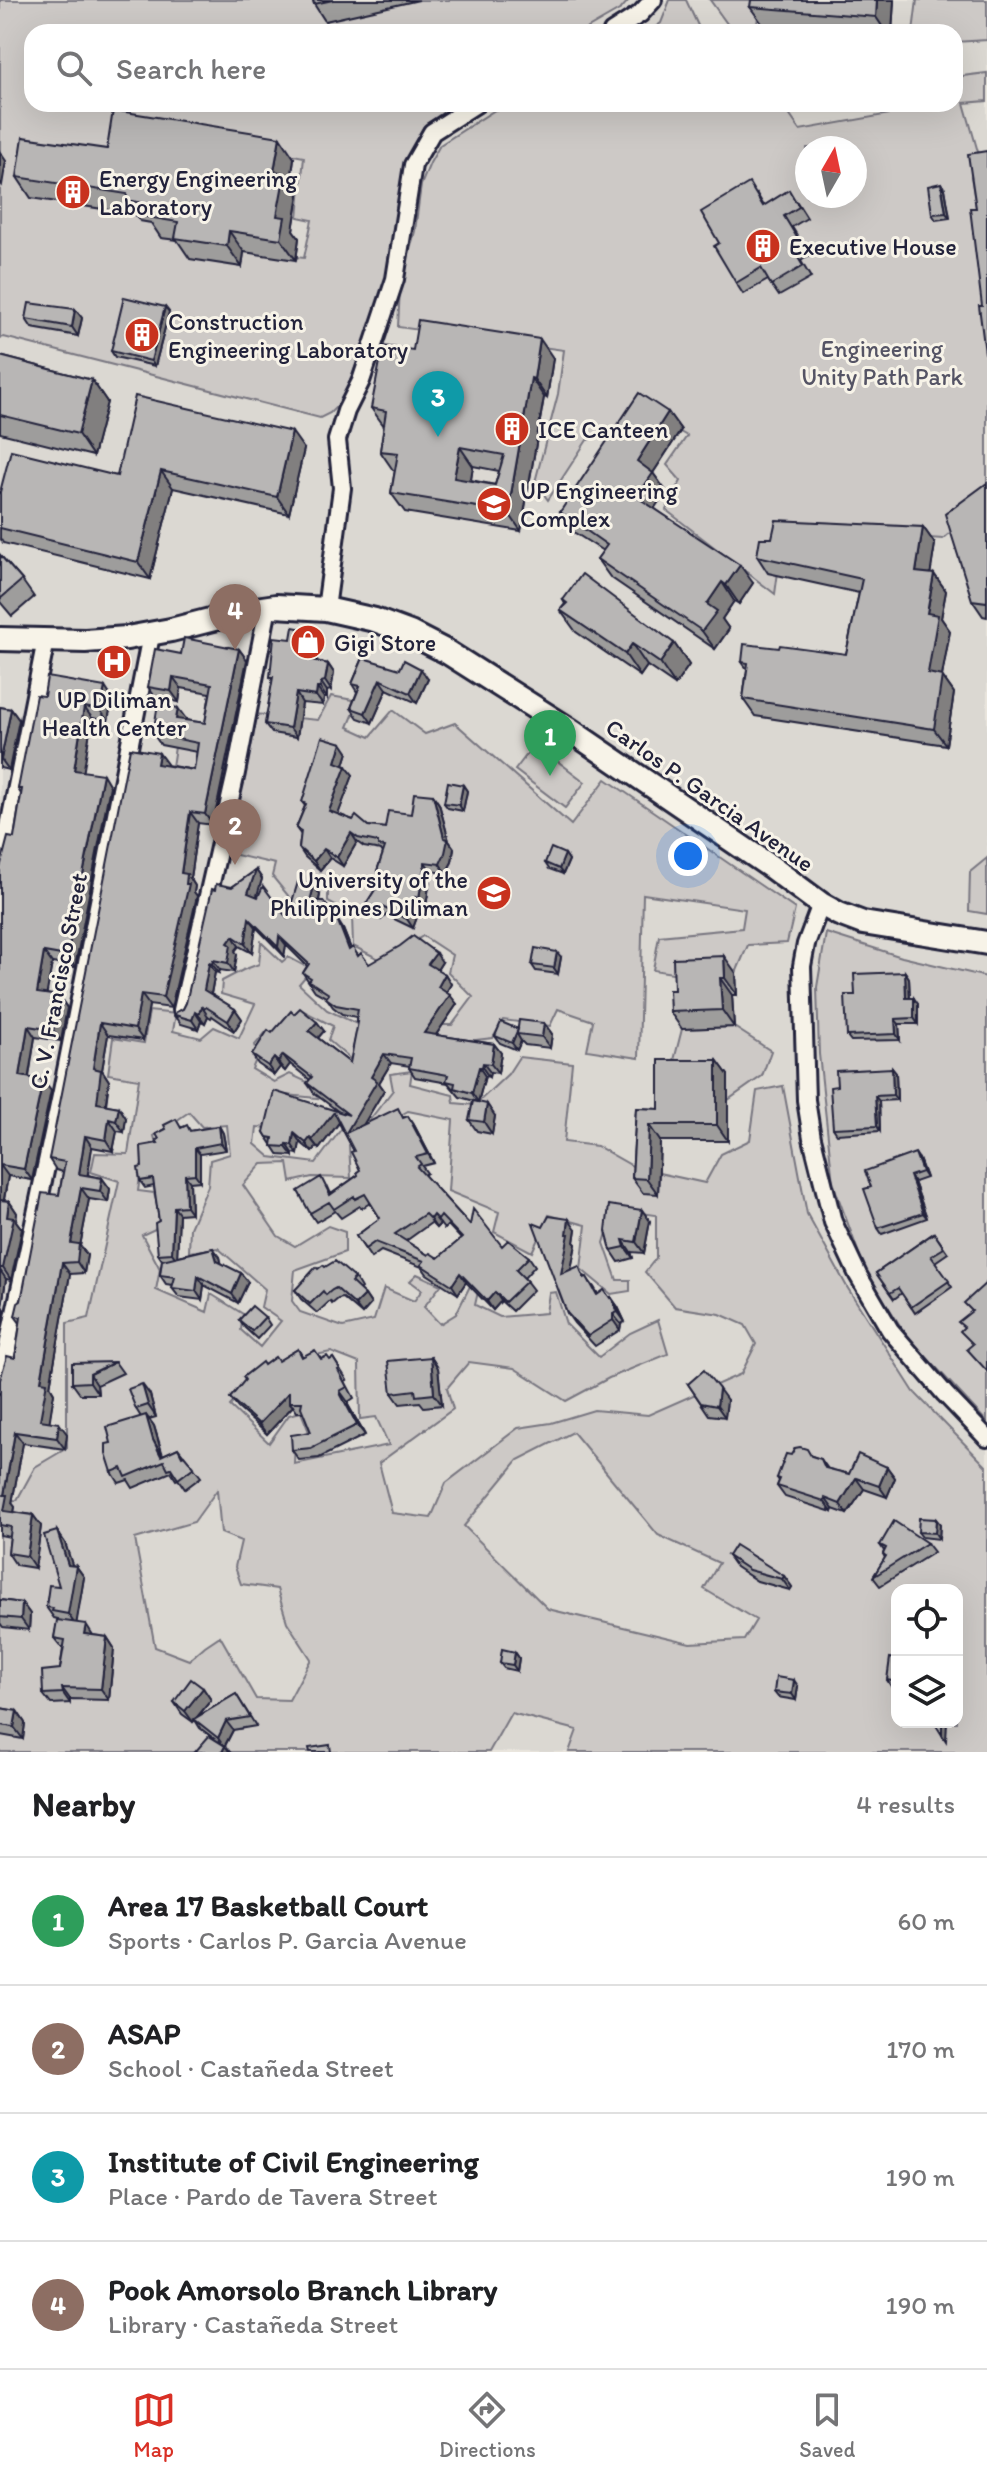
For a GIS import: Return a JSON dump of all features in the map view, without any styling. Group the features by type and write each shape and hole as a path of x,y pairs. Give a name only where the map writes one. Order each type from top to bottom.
{"main road":[{"name":"Carlos P. Garcia Avenue","path":"0,639 107,640 151,635 268,607 326,609 375,620 447,652 570,730 821,904 863,923 987,943"}],"street":[{"path":"624,24 653,0"},
{"path":"326,609 342,488 337,464 337,440 346,411 361,381 395,279 413,165 432,132 463,112"},
{"path":"182,1010 236,773 268,607"},
{"name":"C. V. Francisco Street","path":"0,1384 62,1091 151,635"},
{"path":"0,872 46,640"},
{"path":"821,904 806,944 802,966 806,1100 833,1222 858,1275 890,1330 987,1438"}],"shaded area":[{"name":"University of the Philippines Diliman","path":"0,0 987,0 987,1752 0,1752"}],"green space":[{"path":"0,0 629,0 621,9 595,24 24,24 24,112 444,112 424,126 413,146 404,174 391,275 342,401 330,413 320,418 0,338","holes":["132,124 304,157 298,217 312,220 304,258 202,246"]},
{"path":"670,0 686,0 697,24 660,24"},
{"path":"710,0 760,0 757,24 727,24"},
{"path":"917,0 987,0 987,40 963,42 963,24 914,24"},
{"name":"Engineering Unity Path Park","path":"987,73 987,101 964,103 984,173 971,176 987,277 987,501 943,539 784,528 775,594 666,510 681,481 667,465 687,436 652,416 623,431 587,440 548,500 535,482 558,394 564,350 398,327 400,288 415,231 421,185 430,163 440,145 492,112 788,112 800,130 901,112 963,112 963,76"},
{"path":"331,696 359,701 348,727 370,737 393,710 425,734 455,723 571,825 606,779 795,909 787,943 748,945 736,973 685,975 653,970 659,936 742,928 745,909 643,894 639,1058 587,1050 593,1021 558,1009 550,1026 503,1020 493,1038 432,1041 437,1025 452,1025 473,997 448,972 452,955 423,936 383,961 353,946 352,915 328,902 328,888 301,882 294,903 272,876 275,864 211,849 224,782 171,773 175,747 245,757 255,714 318,720"},
{"path":"535,744 585,782 565,808 515,770"},
{"path":"987,858 987,914 969,911 970,872"},
{"path":"826,933 902,957 987,977 987,1422 906,1335 865,1270 833,1183 819,1054 817,987"},
{"path":"261,942 282,962 288,957 303,965 312,958 316,964 299,984 327,1010 357,1024 357,1065 328,1040 333,1026 302,1010 286,1036 267,1031 255,1045 258,1055 252,1069 274,1082 290,1074 318,1087 327,1099 277,1094 269,1128 257,1127 255,1144 270,1157 316,1163 345,1124 360,1132 393,1090 390,1074 412,1071 410,1084 453,1095 454,1103 475,1105 508,1074 519,1057 572,1063 564,1142 597,1146 636,1168 705,1183 721,1154 750,1140 757,1091 783,1086 807,1214 847,1287 914,1392 987,1467 987,1752 569,1752 577,1730 511,1713 489,1752 0,1752 0,1501 17,1500 35,1467 67,1448 67,1323 89,1318 119,1181 91,1172 95,1153 128,1154 139,1079 108,1074 113,1038 144,1043 149,1011 176,1014 173,1031 201,1038 214,1027 239,1038 255,1004 221,994 222,981 259,964","holes":["408,1111 453,1120 448,1191 499,1212 494,1232 532,1252 549,1215 586,1225 581,1269 611,1294 630,1291 630,1280 617,1280 604,1243 614,1209 656,1215 656,1258 645,1272 675,1307 720,1314 745,1325 756,1344 741,1374 648,1415 594,1410 551,1423 518,1428 446,1483 431,1518 392,1513 379,1463 453,1409 447,1388 469,1362 514,1368 566,1401 609,1378 668,1354 658,1320 630,1333 599,1357 566,1324 556,1292 549,1293 546,1313 500,1317 475,1305 480,1283 473,1280 456,1314 440,1324 424,1307 441,1285 417,1274 410,1281 422,1290 414,1301 384,1288 374,1320 343,1327 300,1312 292,1301 295,1270 345,1252 345,1232 328,1226 295,1246 278,1236 243,1185 262,1164 288,1163 291,1182 312,1177 351,1178 349,1145","189,1112 202,1127 227,1125 230,1154 210,1160 208,1186 190,1228 189,1252 218,1248 265,1289 261,1307 281,1321 260,1347 241,1330 243,1314 211,1294 207,1312 156,1290 160,1269 142,1235 155,1229 160,1217 154,1193 138,1191 144,1149 157,1146 154,1136","331,1352 359,1363 360,1419 376,1417 389,1445 294,1464 295,1439 309,1432 301,1412 289,1415 269,1443 230,1406 268,1364","573,1432 658,1535 719,1563 704,1589 756,1620 744,1640 690,1643 548,1609 464,1526 518,1460","217,1490 221,1533 241,1541 235,1567 241,1584 277,1589 287,1622 311,1659 289,1700 256,1699 220,1636 189,1660 155,1647 135,1539 194,1522"]},
{"path":"734,1027 771,1051 762,1076 728,1100 670,1076 682,1029"}],"building":[{"path":"751,0 877,0 876,17 750,7"},
{"path":"113,112 280,137 274,171 285,173 277,216 285,217 281,239 229,231 227,246 175,238 178,222 147,217 149,204 126,200 127,194 17,177 23,137 107,149"},
{"path":"987,151 985,353 970,208 976,208 968,154"},
{"name":"Executive House","path":"749,183 763,206 789,190 797,208 784,216 801,244 793,249 803,266 771,285 761,268 736,283 714,246 719,243 701,212"},
{"path":"941,183 946,213 932,214 928,186"},
{"name":"Construction Engineering Laboratory","path":"124,297 165,307 151,361 111,351"},
{"path":"29,303 75,309 72,327 26,319"},
{"path":"418,320 540,339 508,512 391,493 398,453 380,451 386,411 371,408 383,346 413,350","holes":["460,447 504,455 495,485 454,478"]},
{"path":"0,356 92,380 78,434 0,415"},
{"path":"639,393 668,412 637,461 653,473 637,497 740,565 726,585 722,582 707,604 717,611 702,631 597,559 607,545 560,512"},
{"path":"135,396 292,432 277,497 161,471 138,562 0,528 0,492 11,450 117,476"},
{"path":"987,483 987,602 972,600 945,514"},
{"path":"776,520 923,527 916,572 934,574 927,613 938,615 928,673 942,676 934,729 743,699 748,663 742,662 744,644 779,648 780,645 846,654 862,579 757,556 760,538 772,538"},
{"path":"0,555 22,580 0,599"},
{"path":"582,574 674,643 660,663 632,644 625,654 560,610 567,603 563,600"},
{"path":"293,627 313,631 308,659 328,664 325,681 317,688 316,696 296,693 290,728 265,724 273,677 270,677 274,637 291,639"},
{"path":"184,638 239,649 205,814 190,812 181,873 187,874 186,884 189,884 163,997 141,994 135,1029 100,1023 93,1068 101,1070 97,1103 119,1107 116,1121 109,1119 106,1140 85,1136 79,1174 102,1178 100,1191 81,1188 71,1243 79,1244 77,1262 62,1263 41,1381 47,1382 40,1420 59,1423 57,1438 15,1432 4,1511 33,1515 27,1556 8,1553 11,1527 0,1525 0,1380 7,1356 15,1358 21,1317 15,1316 21,1301 42,1193 59,1195 65,1162 49,1159 130,748 159,753 157,764 194,770 198,743 153,734 158,704 178,708 176,719 205,723 212,684 173,677 171,691 148,687 155,649 181,654"},
{"path":"363,658 400,669 404,660 421,669 410,693 380,679 365,713 351,708 360,686 352,684"},
{"path":"47,677 105,687 100,710 84,707 74,770 103,774 67,956 44,952 37,993 59,996 53,1030 28,1026 20,1076 43,1080 24,1169 0,1165 0,868 8,837 14,838 22,789 18,789 36,695 44,696"},
{"path":"0,707 11,709 1,759 0,759"},
{"path":"322,737 342,743 336,762 346,766 329,811 353,820 356,816 368,826 385,828 388,811 411,814 414,793 433,795 444,838 448,839 440,864 425,862 419,898 415,897 407,919 380,906 374,911 366,904 385,874 377,871 385,847 378,846 378,842 358,838 351,833 337,857 324,849 314,861 299,848 301,831 296,828 306,804 302,802"},
{"path":"448,782 463,785 459,805 444,803"},
{"path":"551,848 565,854 559,869 545,863"},
{"path":"256,870 248,893 258,897 263,886 287,918 298,882 314,886 310,901 323,901 337,919 349,950 353,947 358,956 361,953 369,964 413,936 436,953 428,964 445,974 438,987 450,995 424,1033 494,1044 491,1064 483,1063 479,1067 472,1093 454,1088 455,1083 446,1081 448,1075 409,1068 411,1058 384,1054 371,1077 377,1081 346,1133 398,1108 403,1118 408,1116 428,1154 416,1157 421,1164 417,1167 470,1225 473,1209 502,1246 508,1240 529,1257 516,1270 527,1281 505,1302 495,1292 487,1301 460,1273 452,1285 421,1265 424,1261 375,1242 365,1249 356,1236 380,1218 365,1194 355,1199 354,1196 334,1209 329,1202 310,1213 298,1191 321,1177 330,1195 358,1175 360,1170 334,1112 312,1140 310,1138 306,1143 294,1133 292,1145 272,1146 273,1138 267,1137 264,1132 274,1091 349,1115 307,1083 312,1077 283,1055 278,1062 274,1058 268,1066 252,1055 268,1030 272,1033 291,1011 294,1014 300,1008 317,1022 309,1031 350,1063 358,1009 336,1005 326,998 329,994 309,981 311,978 303,973 309,964 279,936 278,947 249,918 245,944 233,936 228,943 231,945 228,963 213,960 212,964 209,963 204,990 235,1009 228,1021 206,1007 202,1007 198,1014 195,1012 192,1020 175,1015 186,1003 212,889 215,890 216,884 232,887","holes":["425,1214 430,1219 433,1215 438,1220 441,1216 462,1238 438,1258 395,1234"]},
{"path":"535,948 557,952 554,968 532,965"},
{"path":"724,956 725,978 720,978 722,1010 670,1012 669,990 674,990 673,958"},
{"path":"905,972 906,998 914,998 914,1018 895,1019 896,1034 847,1036 845,995 855,995 854,974"},
{"path":"519,1020 544,1023 542,1037 517,1034"},
{"path":"501,1022 518,1029 512,1043 495,1036"},
{"path":"659,1060 717,1060 717,1125 649,1125 647,1179 632,1178 636,1108 659,1109"},
{"path":"892,1068 893,1095 875,1096 877,1126 833,1128 830,1087 837,1086 836,1071"},
{"path":"473,1101 487,1104 484,1122 469,1120"},
{"path":"176,1119 181,1128 187,1125 190,1131 219,1126 221,1143 195,1148 195,1174 185,1175 186,1206 174,1207 172,1253 158,1254 155,1223 159,1221 153,1179 140,1181 138,1168 142,1167 141,1146 158,1143 156,1134"},
{"path":"915,1153 922,1172 910,1176 923,1213 878,1228 864,1189 871,1187 865,1171"},
{"path":"0,1200 9,1201 7,1217 14,1218 3,1268 0,1268"},
{"path":"609,1205 642,1210 636,1242 623,1240 625,1247 611,1250 606,1231"},
{"path":"549,1216 569,1219 561,1274 579,1266 597,1295 604,1290 618,1312 613,1314 613,1320 588,1336 567,1313 533,1223 543,1227"},
{"path":"934,1233 944,1248 931,1256 949,1281 911,1307 898,1288 890,1293 876,1273"},
{"path":"213,1248 217,1261 241,1273 232,1294 198,1276 196,1291 172,1288 175,1277 160,1275 162,1260"},
{"path":"335,1261 355,1278 351,1282 365,1295 355,1305 336,1288 326,1295 323,1291 310,1304 295,1290 316,1267 325,1267"},
{"path":"987,1282 987,1371 967,1349 973,1344 960,1331 964,1327 958,1322 972,1311 964,1303"},
{"path":"252,1306 265,1317 252,1331 239,1320"},
{"path":"298,1349 302,1357 315,1350 321,1359 327,1356 330,1360 333,1358 347,1387 340,1391 341,1395 357,1425 311,1448 292,1450 291,1435 311,1432 302,1402 289,1402 289,1392 259,1424 230,1398 245,1380 243,1377 262,1362 264,1365 275,1357 278,1361"},
{"path":"431,1357 434,1394 416,1396 415,1390 392,1393 388,1361"},
{"path":"115,1362 90,1374 90,1382 72,1383 72,1363"},
{"path":"704,1370 719,1389 717,1406 701,1403 688,1384"},
{"path":"142,1384 148,1405 136,1409 128,1389"},
{"path":"146,1415 161,1456 178,1448 194,1467 178,1479 164,1461 126,1477 122,1468 112,1472 106,1453 106,1444 111,1443 107,1427"},
{"path":"800,1447 821,1459 825,1468 849,1474 858,1454 887,1467 879,1486 856,1478 840,1504 825,1498 824,1501 777,1486 786,1454 791,1455 795,1448"},
{"path":"919,1518 936,1519 935,1533 918,1532"},
{"path":"894,1521 927,1543 873,1577 886,1556 883,1554 886,1548 880,1545"},
{"path":"57,1531 68,1565 76,1566 68,1614 46,1607 49,1585 59,1586 44,1535"},
{"path":"735,1545 784,1576 782,1579 749,1570 728,1556"},
{"path":"0,1600 22,1603 21,1619 0,1617"},
{"path":"57,1620 86,1624 84,1634 107,1637 101,1689 62,1688 63,1693 43,1694 42,1671 60,1669 65,1640 54,1638"},
{"path":"502,1649 515,1652 513,1665 500,1663"},
{"path":"890,1658 891,1658 891,1681 887,1680"},
{"path":"776,1677 794,1680 792,1694 774,1692"},
{"path":"191,1679 203,1688 185,1711 174,1702"},
{"path":"236,1694 250,1717 226,1721 218,1738 194,1719"},
{"path":"0,1708 17,1711 14,1727 0,1725"},
{"path":"209,1736 225,1746 222,1752 195,1752"},
{"path":"330,1745 331,1752 310,1752 309,1748"}],"place":[{"name":"Energy Engineering Laboratory","path":"73,192"},
{"name":"Executive House","path":"763,246"},
{"name":"Construction Engineering Laboratory","path":"142,335"},
{"name":"ICE Canteen","path":"512,429"},
{"name":"Institute of Civil Engineering","path":"438,437"},
{"name":"UP Engineering Complex","path":"494,504"},
{"name":"Gigi Store","path":"308,642"},
{"name":"Pook Amorsolo Branch Library","path":"235,650"},
{"name":"UP Diliman Health Center","path":"114,662"},
{"name":"Area 17 Basketball Court","path":"550,776"},
{"name":"ASAP","path":"235,865"},
{"name":"University of the Philippines Diliman","path":"494,893"}]}
